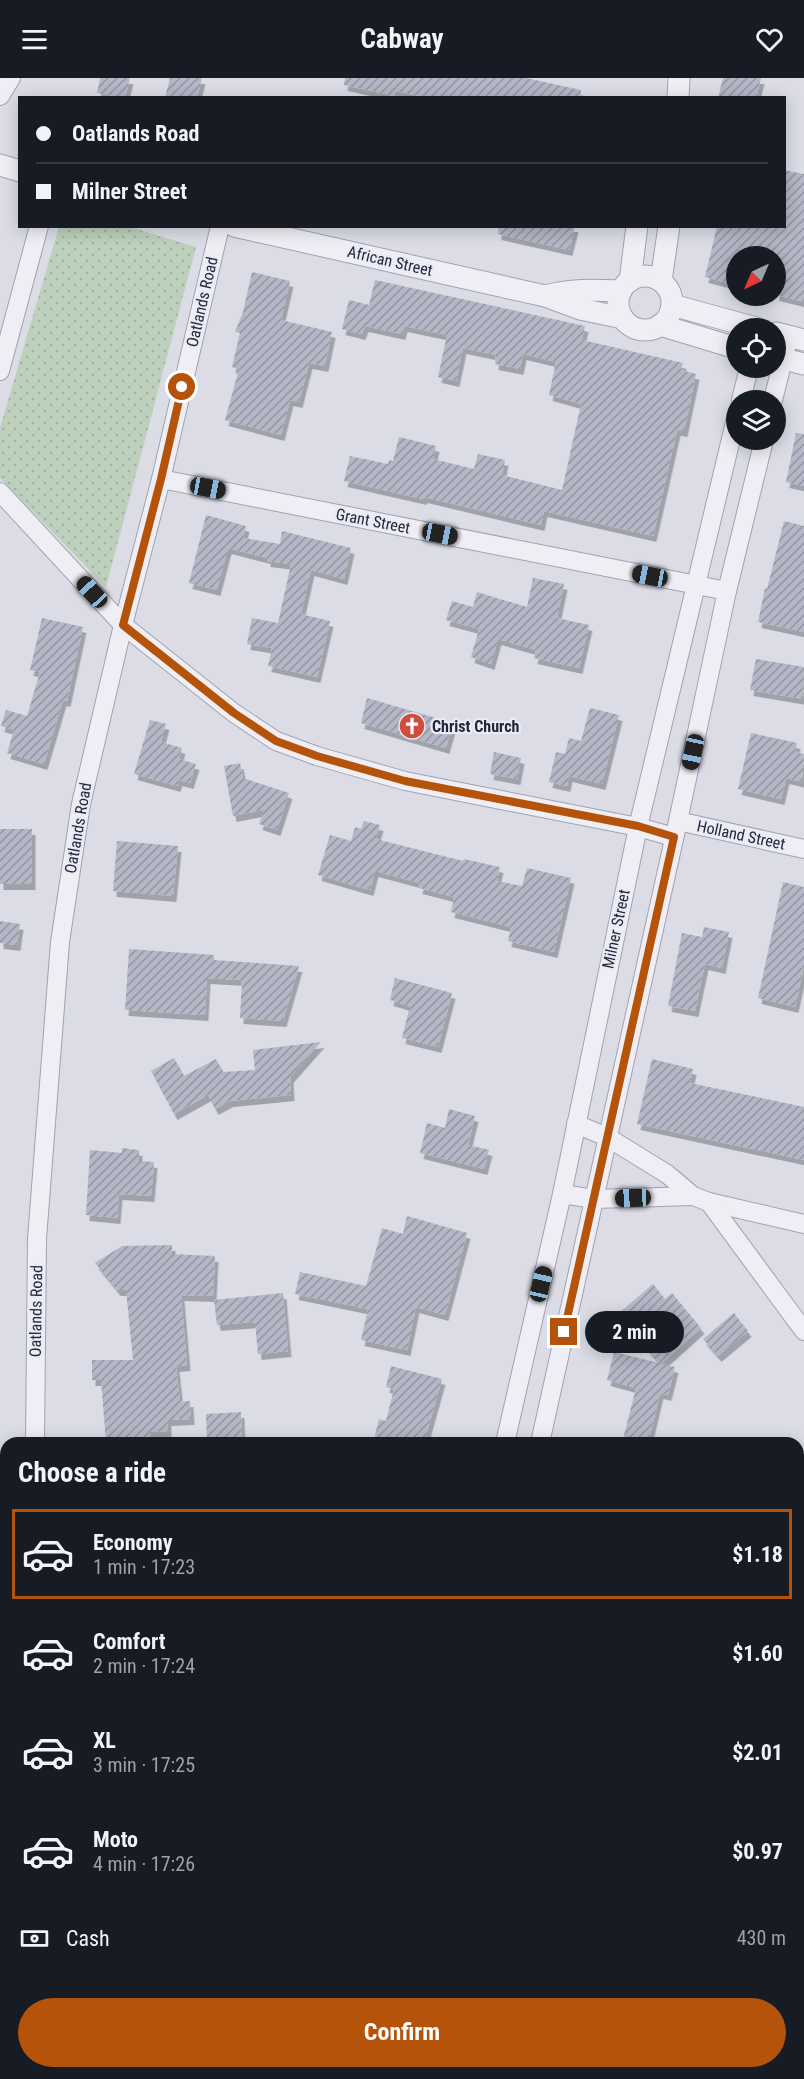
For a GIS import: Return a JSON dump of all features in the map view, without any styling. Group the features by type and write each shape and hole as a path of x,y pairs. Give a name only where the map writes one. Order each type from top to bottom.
{"street":[{"path":"0,96 11,78"},
{"path":"678,96 679,78"},
{"path":"0,165 18,170"},
{"path":"0,370 38,228"},
{"name":"Oatlands Road","path":"34,1437 37,1239 60,942 81,804 220,228"},
{"name":"African Street","path":"243,228 546,296 580,309 623,318"},
{"path":"625,286 643,276 652,276 661,281 668,287 672,305 670,314 660,325 648,330 638,329 623,318 619,310 618,300 625,286 637,228"},
{"path":"661,281 669,228"},
{"name":"African Street","path":"546,296 562,291 625,286"},
{"path":"672,305 726,320"},
{"path":"660,325 726,345"},
{"path":"777,390 788,360 789,337"},
{"name":"Milner Street","path":"506,1437 562,1194 638,826 728,450"},
{"path":"541,1437 727,591 762,450"},
{"name":"Grant Street","path":"161,479 727,591"},
{"name":"Holland Street","path":"0,492 123,625 234,713 276,741 317,756 405,781 638,826 676,829 804,849"},
{"path":"576,1124 607,1137 667,1174 701,1199 804,1331"},
{"path":"562,1194 594,1199 701,1199 804,1224"}],"green space":[{"path":"59,228 133,228 196,247 106,587 0,478 0,428"}],"building":[{"path":"100,78 130,78 126,96 97,93"},
{"path":"170,78 202,78 198,96 166,96"},
{"path":"345,78 526,78 581,90 580,96 419,96 395,91 394,96 344,85"},
{"path":"723,78 761,78 756,96 718,96"},
{"path":"786,170 804,174 804,302 786,298 786,246 726,246 726,282 705,277 717,228 786,228"},
{"path":"499,228 574,228 569,250 498,234"},
{"path":"252,272 290,281 281,320 332,332 325,366 309,363 299,402 290,400 281,435 225,420 239,369 232,367 240,333 235,332 243,312"},
{"path":"375,280 585,326 582,340 683,363 681,370 696,374 684,431 677,430 653,536 544,511 541,525 424,497 423,499 344,481 350,456 388,464 389,460 393,461 399,437 436,446 433,459 474,469 478,454 505,460 502,475 562,490 581,404 549,395 556,362 523,354 520,369 495,364 496,355 463,348 456,381 438,377 447,335 404,326 402,334 365,326 362,334 342,329 349,300 369,305"},
{"path":"796,433 804,434 804,486 786,482"},
{"path":"206,515 246,526 243,538 280,544 282,531 351,548 344,579 311,570 301,614 330,621 317,677 268,666 272,648 247,644 252,618 278,623 291,564 267,561 267,558 228,548 217,590 189,583"},
{"path":"784,521 804,526 804,632 758,622"},
{"path":"533,578 564,584 557,618 589,625 579,668 534,658 536,650 498,639 491,664 471,657 479,629 446,620 452,601 473,607 477,592 527,607"},
{"path":"42,618 83,627 67,701 63,700 44,764 7,753 14,730 1,726 6,710 27,716 40,672 30,670"},
{"path":"756,659 804,667 803,699 750,690"},
{"name":"Christ Church","path":"367,698 453,723 446,748 361,723"},
{"path":"590,708 619,715 602,784 569,776 567,786 549,782 556,752 565,754 569,738 581,741"},
{"path":"150,720 166,724 161,742 182,748 179,759 196,764 190,783 179,780 177,786 134,774"},
{"path":"751,733 797,743 795,752 804,754 802,782 786,778 781,799 738,789"},
{"path":"494,752 521,758 517,779 490,774"},
{"path":"240,763 243,778 289,793 277,830 259,824 264,810 233,816 224,766"},
{"path":"364,821 380,825 376,839 463,861 464,859 500,867 497,881 522,886 527,868 571,878 554,952 508,941 511,927 451,912 454,897 419,888 420,883 375,871 370,890 318,875 330,835 351,841 355,827 361,829"},
{"path":"0,829 32,829 32,884 0,884"},
{"path":"117,841 178,846 173,896 113,891"},
{"path":"783,882 804,887 804,966 795,1007 758,998"},
{"path":"0,921 20,924 17,945 0,943"},
{"path":"704,927 729,932 722,968 705,964 695,1011 668,1006 682,933 702,937"},
{"path":"129,949 214,955 214,960 299,966 283,1021 240,1018 242,980 207,978 205,1015 125,1010"},
{"path":"395,978 452,993 438,1047 402,1038 410,1006 390,1000"},
{"path":"321,1042 290,1077 291,1095 230,1101 215,1109 208,1095 174,1114 151,1071 174,1058 184,1076 216,1059 223,1072 255,1070 253,1050"},
{"path":"652,1059 693,1069 690,1083 804,1107 804,1160 637,1124"},
{"path":"449,1109 475,1116 468,1145 489,1150 484,1169 420,1153 427,1123 445,1128"},
{"path":"122,1148 139,1150 139,1161 154,1162 151,1196 119,1194 117,1218 86,1215 90,1150 122,1153"},
{"path":"407,1216 467,1233 445,1315 416,1307 407,1350 361,1340 368,1309 295,1294 300,1272 366,1286 382,1228 403,1234"},
{"path":"172,1245 172,1254 215,1256 213,1296 181,1295 187,1365 176,1366 180,1402 190,1401 191,1419 168,1420 168,1431 150,1432 150,1437 106,1437 101,1380 92,1380 92,1360 133,1360 126,1290 117,1290 95,1263 122,1246"},
{"path":"653,1284 665,1299 672,1293 701,1328 661,1364 675,1367 668,1395 660,1393 649,1437 624,1437 636,1388 607,1380 614,1352 659,1363 618,1314"},
{"path":"283,1293 288,1351 258,1354 255,1322 217,1325 214,1300"},
{"path":"734,1313 748,1331 718,1356 703,1339"},
{"path":"391,1366 442,1379 426,1437 374,1437 379,1419 386,1421 394,1389 386,1387"},
{"path":"241,1412 242,1437 207,1437 206,1414"}],"place":[{"name":"Christ Church","path":"412,726"}],"route":[{"path":"182,387 123,625 234,713 276,741 317,756 405,781 503,802 638,826 674,837 564,1332"}]}
